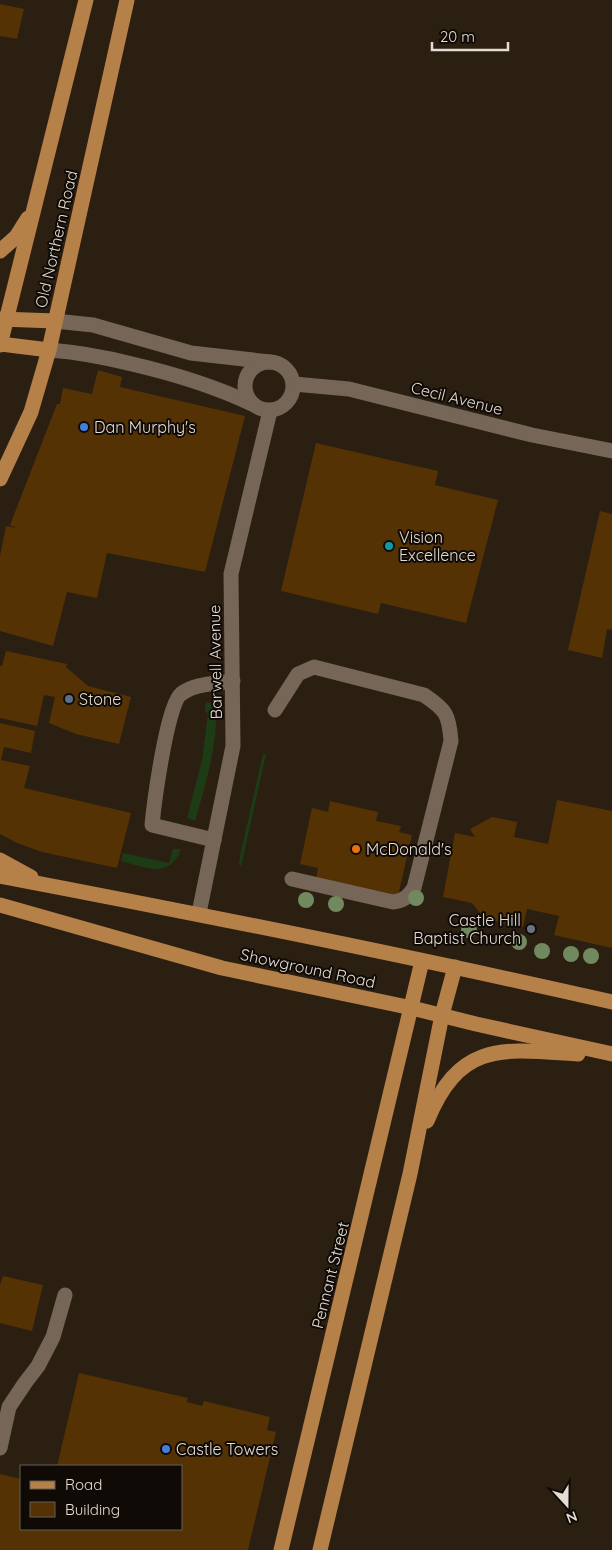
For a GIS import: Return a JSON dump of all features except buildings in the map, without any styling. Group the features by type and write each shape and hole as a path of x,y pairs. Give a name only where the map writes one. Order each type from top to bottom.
{"main road":[{"name":"Old Northern Road","path":"0,345 4,319 38,196 86,0"},
{"name":"Old Northern Road","path":"0,479 31,412 56,321 127,0"},
{"path":"0,251 16,237 38,196"},
{"path":"4,319 56,321"},
{"path":"0,345 48,350"},
{"path":"0,860 43,884"},
{"name":"Showground Road","path":"0,876 199,913 612,1002"},
{"name":"Showground Road","path":"0,905 222,968 412,1008 612,1055"},
{"name":"Pennant Street","path":"281,1550 422,961"},
{"path":"320,1550 410,1174 442,1015 455,967"},
{"path":"410,1174 422,1133 440,1092 450,1080 471,1062 489,1054 513,1050 612,1055"}],"street":[{"path":"48,350 85,353 167,372 211,386 263,410 270,411 285,405 293,392 294,384 289,371 277,363 191,353 93,325 56,321"},
{"path":"252,404 247,397 245,389 249,373 255,367 270,362"},
{"name":"Cecil Avenue","path":"294,384 349,389 532,435 612,452"},
{"name":"Barwell Avenue","path":"199,913 233,746 231,574 270,411"},
{"path":"275,710 298,674 314,667 424,694 439,706 449,721 451,741 414,888 409,896 403,900 393,902 292,879"},
{"path":"214,840 152,825 156,790 172,709 179,694 196,686 233,681"},
{"path":"0,1448 9,1408 38,1366 54,1337 65,1296"}],"green space":[{"path":"206,702 216,705 215,734 210,763 195,821 187,818 202,760 208,713 205,712"},
{"path":"263,754 266,754 241,867 239,864 240,856"},
{"path":"173,849 181,849 176,859 170,865 163,868 147,868 121,861 123,853 169,863"}],"place":[{"name":"Dan Murphy's","path":"84,427"},
{"name":"Vision Excellence","path":"389,546"},
{"name":"Stone","path":"69,699"},
{"name":"McDonald's","path":"356,849"},
{"name":"Castle Hill Baptist Church","path":"531,929"},
{"name":"Castle Towers","path":"166,1449"}]}
